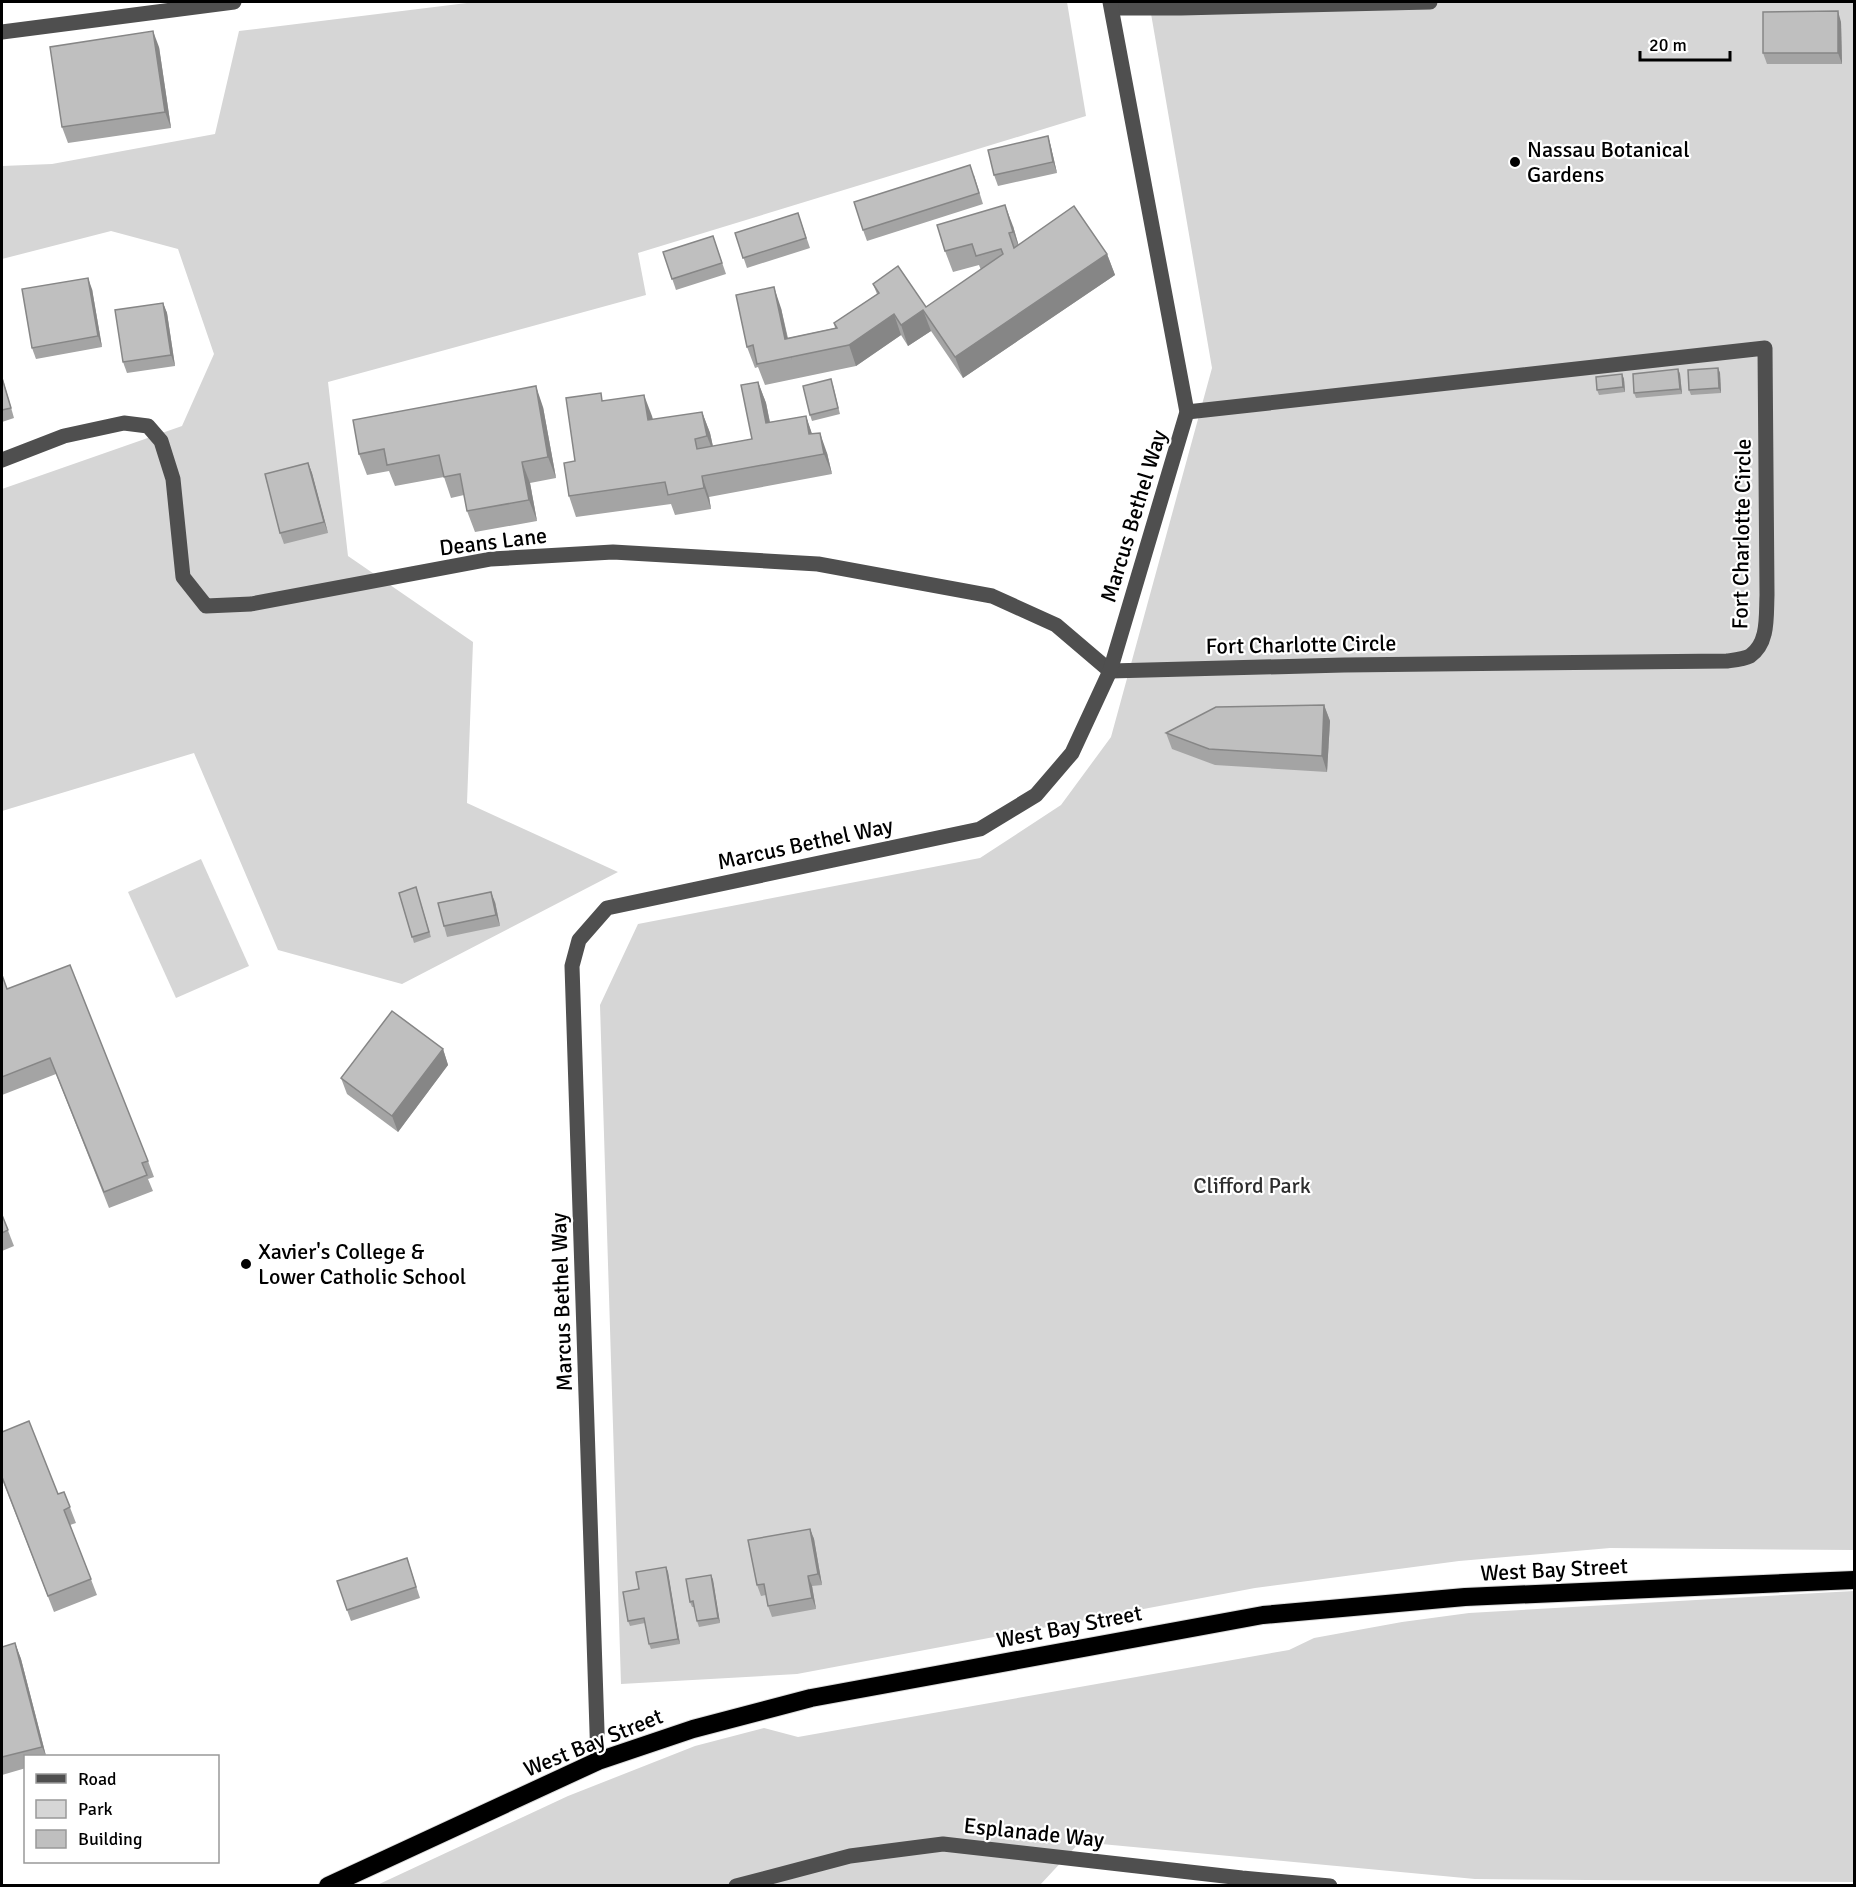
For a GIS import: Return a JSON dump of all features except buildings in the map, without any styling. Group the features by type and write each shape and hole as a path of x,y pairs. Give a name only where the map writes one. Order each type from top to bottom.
{"highway":[{"name":"West Bay Street","path":"328,1886 598,1761 693,1729 811,1698 1263,1615 1465,1597 1854,1580"}],"street":[{"path":"2,32 234,2"},
{"path":"1111,5 1181,8 1430,2"},
{"name":"Marcus Bethel Way","path":"598,1761 572,966 579,940 607,908 980,829 1036,795 1072,753 1110,671 1187,412 1111,5"},
{"name":"Fort Charlotte Circle","path":"1110,671 1344,665 1727,661 1748,657 1762,645 1766,626 1767,595 1765,348 1187,412"},
{"name":"Deans Lane","path":"2,460 64,436 124,423 148,426 161,441 173,479 183,577 206,606 251,604 491,559 614,552 818,564 992,596 1056,625 1110,671"},
{"name":"Esplanade Way","path":"736,1886 850,1856 942,1844 1330,1886"}],"green space":[{"path":"475,2 1067,2 1086,116 638,253 646,295 328,382 348,556 473,642 467,803 618,872 402,984 278,950 194,753 2,811 2,489 182,426 214,354 178,249 111,231 2,259 2,166 52,164 215,134 239,31"},
{"name":"Clifford Park","path":"1149,2 1854,2 1854,1550 1610,1548 1459,1561 1255,1588 797,1674 621,1684 600,1005 638,924 980,858 1061,805 1111,737 1212,368"},
{"path":"201,859 249,966 176,998 128,892"},
{"path":"1854,1591 1854,1882 1475,1879 1080,1842 1040,1885 375,1886 568,1796 695,1746 764,1728 798,1737 1289,1650 1314,1638 1469,1613"}],"place":[{"name":"Nassau Botanical Gardens","path":"1515,162"},
{"name":"Xavier's College & Lower Catholic School","path":"246,1264"}]}
